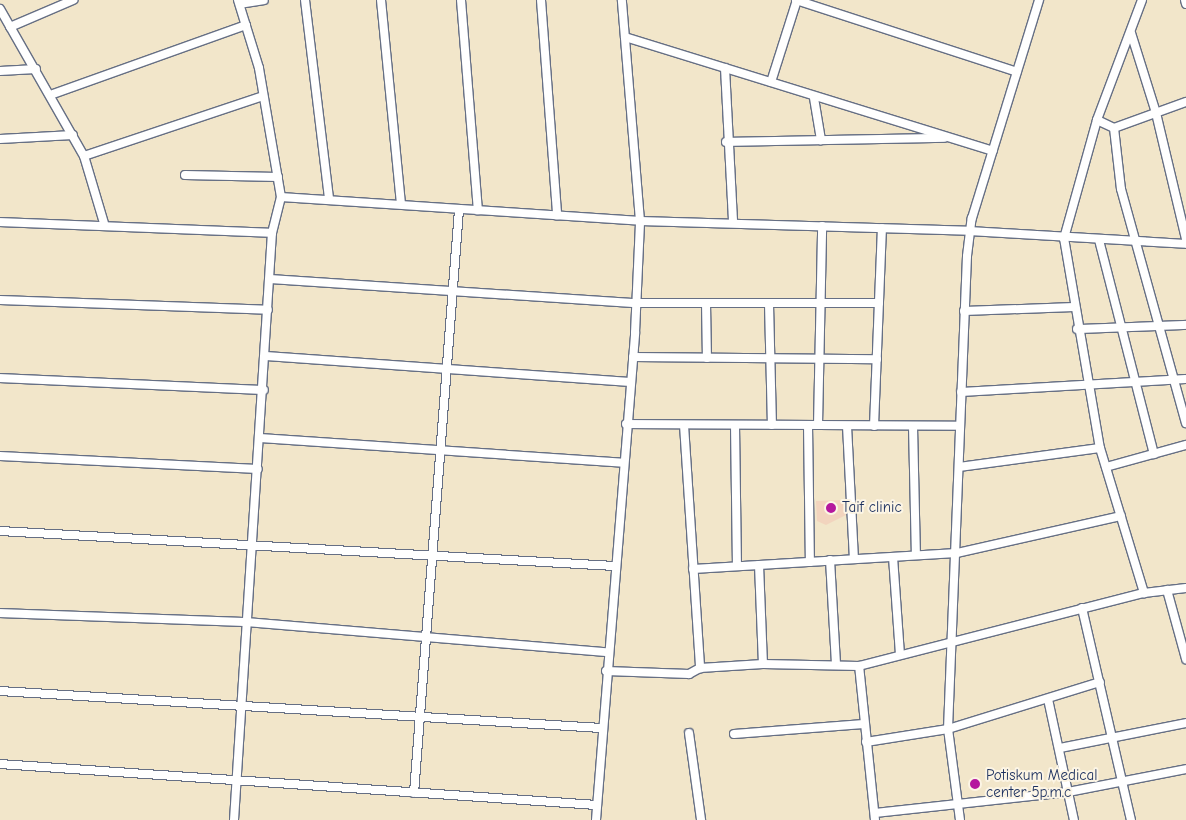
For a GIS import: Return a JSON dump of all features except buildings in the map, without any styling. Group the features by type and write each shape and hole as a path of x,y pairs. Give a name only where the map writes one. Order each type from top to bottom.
{"street":[{"path":"10,27 73,0"},
{"path":"234,820 235,781 264,390 272,233 282,197 263,96 239,2 264,0"},
{"path":"305,0 329,198"},
{"path":"381,0 401,204"},
{"path":"461,0 478,210"},
{"path":"540,0 557,215"},
{"path":"596,820 614,566 633,357 640,221 622,0"},
{"path":"771,82 797,0 1017,72"},
{"path":"960,820 948,729 955,639 961,392 969,231 1039,0"},
{"path":"1142,0 1097,120 1064,238 1077,329 1100,448 1144,593"},
{"path":"1185,0 1186,4"},
{"path":"0,9 53,94 84,156 104,223"},
{"path":"53,94 246,25"},
{"path":"1131,33 1156,113 1186,239"},
{"path":"625,37 771,82 814,98 993,151"},
{"path":"725,68 726,142 733,223"},
{"path":"0,71 36,69"},
{"path":"84,156 263,96"},
{"path":"814,98 820,140"},
{"path":"1097,120 1114,128 1186,102"},
{"path":"1114,128 1119,182 1186,423"},
{"path":"0,139 73,135"},
{"path":"726,142 951,138"},
{"path":"185,175 278,177"},
{"path":"282,197 329,198 640,221 969,231 1186,244"},
{"path":"414,793 442,450 446,369 459,209"},
{"path":"0,222 104,223 272,233"},
{"path":"818,425 822,226"},
{"path":"874,426 882,228"},
{"path":"1099,240 1132,383 1154,454"},
{"path":"270,280 636,303 879,303"},
{"path":"0,300 268,310"},
{"path":"706,303 706,358"},
{"path":"769,304 772,425"},
{"path":"964,312 1074,307"},
{"path":"1077,329 1186,325"},
{"path":"266,356 630,382"},
{"path":"633,357 877,359"},
{"path":"0,378 264,390"},
{"path":"961,392 1087,387 1186,380"},
{"path":"626,424 960,426"},
{"path":"684,425 700,668"},
{"path":"735,425 737,566"},
{"path":"808,425 810,562"},
{"path":"847,426 854,559"},
{"path":"912,426 916,555"},
{"path":"260,438 623,464"},
{"path":"1106,467 1186,445"},
{"path":"959,467 1100,448"},
{"path":"0,456 258,469"},
{"path":"694,569 957,553 1121,516"},
{"path":"0,531 252,547 614,566"},
{"path":"893,556 900,654"},
{"path":"830,560 836,663"},
{"path":"759,565 763,664"},
{"path":"606,671 689,674 700,668 763,664 836,663 859,666 955,639 1144,593 1186,588"},
{"path":"1167,590 1186,659"},
{"path":"1082,608 1131,820"},
{"path":"0,613 247,622 608,652"},
{"path":"859,666 875,816 958,803 1068,792 1186,769"},
{"path":"866,742 948,729 1100,682"},
{"path":"0,691 241,702 602,728"},
{"path":"1048,699 1074,820"},
{"path":"1060,748 1186,723"},
{"path":"734,734 864,724"},
{"path":"689,732 701,820"},
{"path":"0,764 597,805"}],"shaded area":[{"name":"Taif clinic","path":"844,500 846,515 826,525 817,521 816,501"}],"place":[{"name":"Taif clinic","path":"831,508"},
{"name":"Potiskum Medical center 5p.m.c","path":"975,784"}]}
